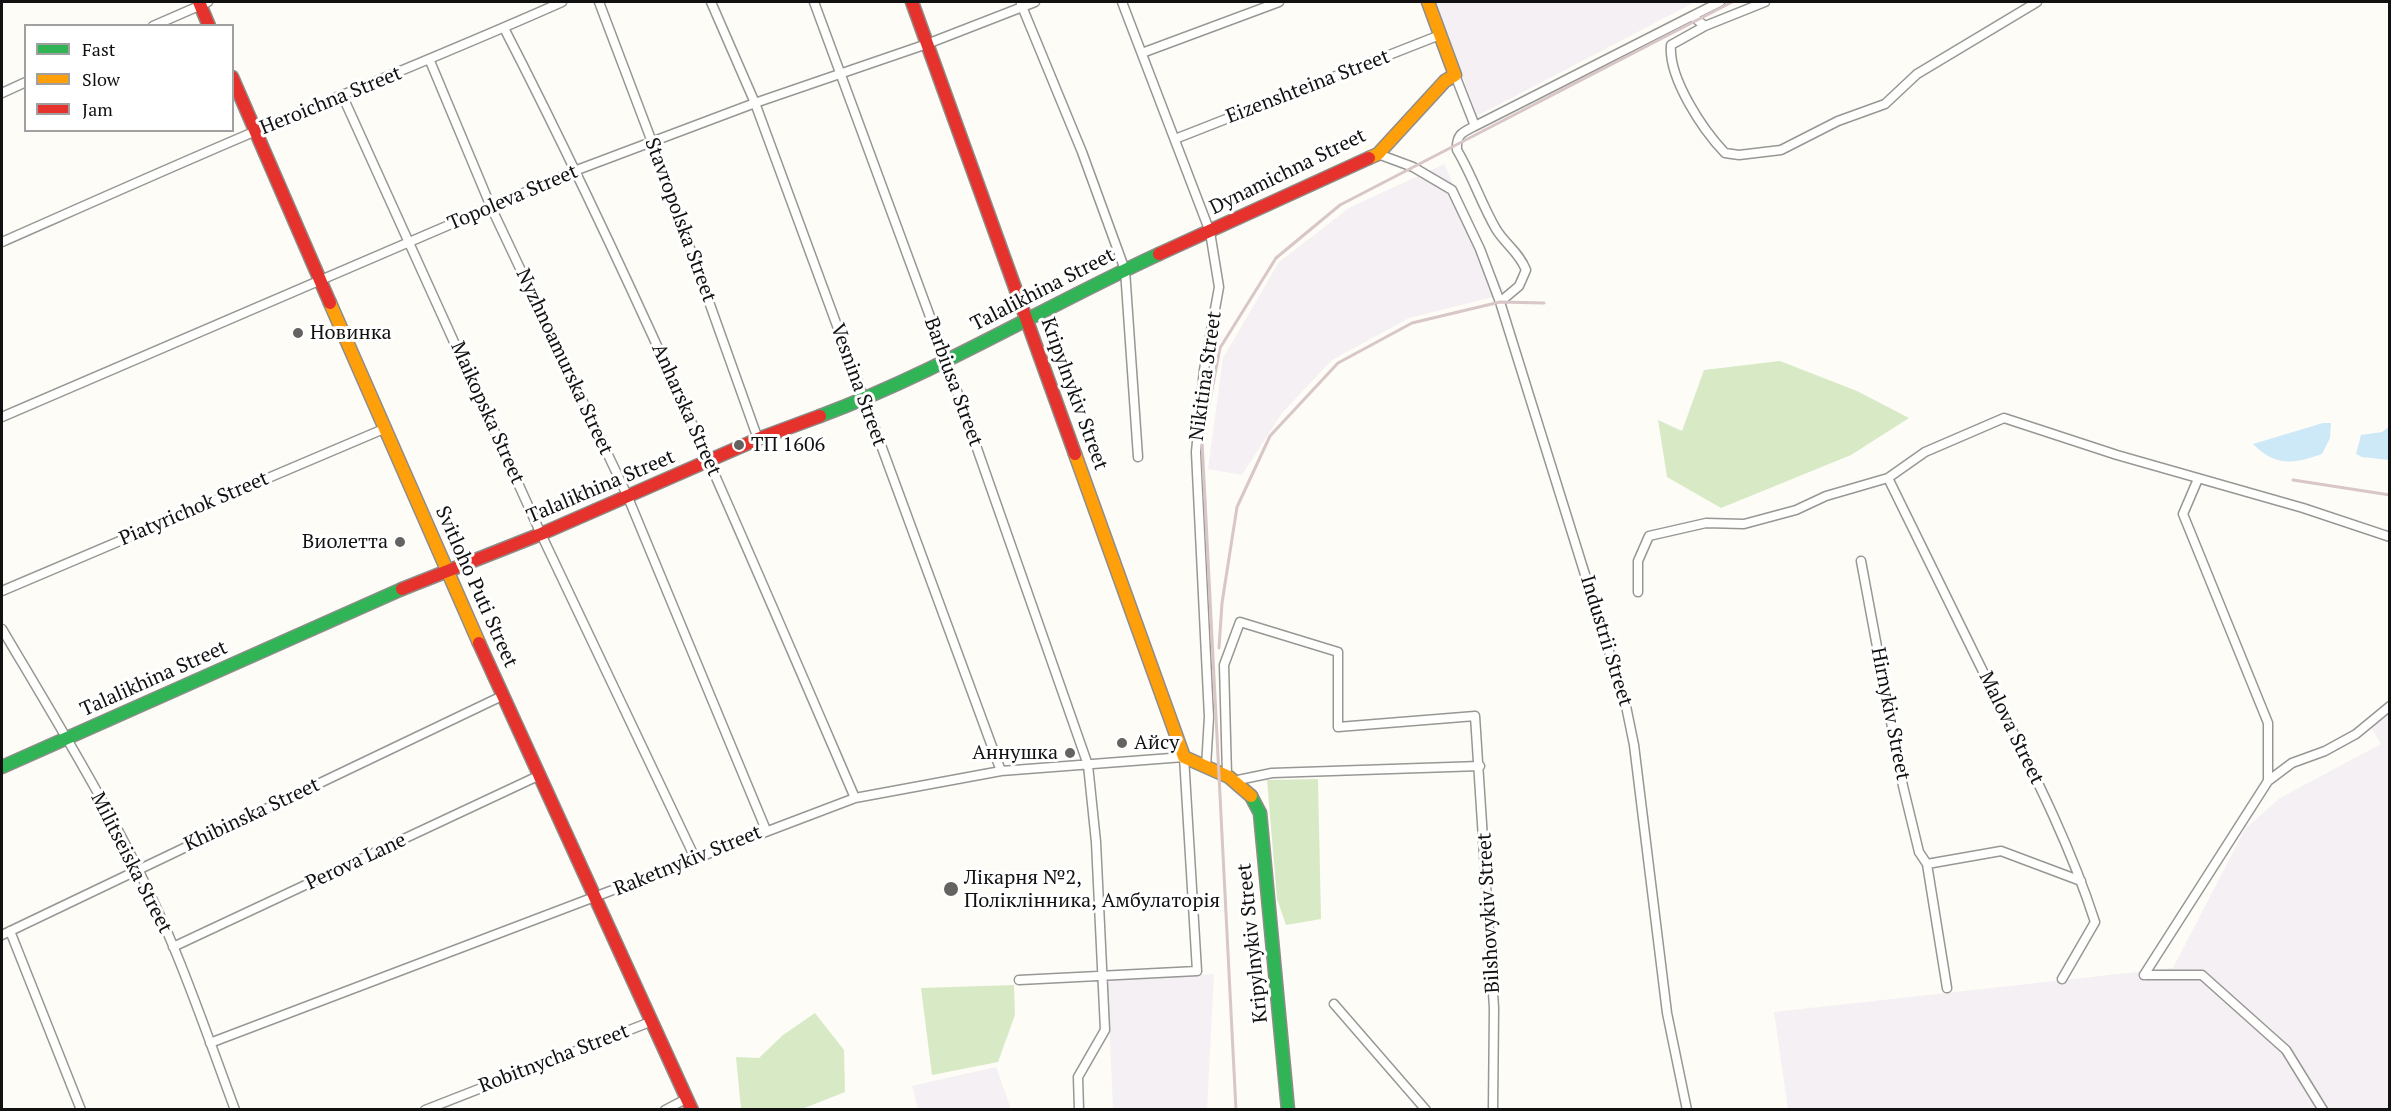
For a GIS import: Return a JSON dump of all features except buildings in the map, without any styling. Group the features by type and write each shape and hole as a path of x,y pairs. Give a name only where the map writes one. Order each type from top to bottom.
{"street":[{"name":"Heroichna Street","path":"2,242 257,131 430,61 466,41 504,28 561,2"},
{"name":"Stavropolska Street","path":"598,2 652,142 758,440"},
{"name":"Vesnina Street","path":"711,2 754,103 1001,771"},
{"name":"Barbiusa Street","path":"814,2 946,360 1088,765 1096,842 1105,1030 1078,1077 1079,1110"},
{"name":"Kripylnykiv Street","path":"912,2 1184,757"},
{"name":"Topoleva Street","path":"2,417 321,278 411,243 577,170 754,103 927,44 1021,4 1035,2"},
{"name":"Nikitina Street","path":"1122,2 1209,232 1219,287 1204,370 1196,452 1209,717 1206,767"},
{"path":"1142,53 1279,2"},
{"path":"1428,2 1475,126"},
{"path":"1500,302 1519,286 1526,270 1522,259 1501,238 1456,150 1456,139 1461,132 1720,2"},
{"path":"1765,2 1679,38 1671,45 1670,51 1694,112 1725,153 1739,155 1781,150 1838,121 1885,104 1917,74 2037,2"},
{"path":"157,24 202,3 208,24"},
{"path":"1021,4 1082,152 1125,270 1138,457"},
{"path":"1692,16 1706,26"},
{"name":"Anharska Street","path":"504,28 577,170 711,462 855,798"},
{"name":"Eizenshteina Street","path":"1175,139 1440,35"},
{"name":"Nyzhnoamurska Street","path":"430,61 491,207 627,495 766,830"},
{"name":"Dynamichna Street","path":"1209,232 1378,154 1445,81 1455,75"},
{"name":"Svitloho Puti Street","path":"234,81 502,696 689,1104"},
{"path":"2,93 24,83"},
{"name":"Maikopska Street","path":"343,97 541,534 695,858"},
{"name":"Industrii Street","path":"1378,154 1413,167 1452,190 1500,302 1626,706 1636,756 1667,1013 1687,1110"},
{"name":"Talalikhina Street","path":"2,767 446,570 541,534 758,440 863,400 1027,322 1125,270 1209,232"},
{"path":"1638,592 1638,561 1649,536 1706,523 1744,524 1796,510 1826,496 1887,478 1924,452 2004,418 2198,479 2303,508 2390,537"},
{"name":"Piatyrichok Street","path":"2,591 386,428"},
{"name":"Malova Street","path":"1887,478 2013,730 2069,848 2082,881 2095,922 2062,979"},
{"path":"2198,479 2183,514 2268,723 2268,781"},
{"name":"Hirnykiv Street","path":"1861,561 1903,786 1919,852 1927,864 1947,988"},
{"name":"Bilshovykiv Street","path":"1232,778 1224,665 1240,622 1338,652 1338,727 1475,716 1494,1008 1493,1110"},
{"name":"Militseiska Street","path":"2,629 67,739 137,869 173,947 235,1110"},
{"name":"Khibinska Street","path":"6,933 502,696"},
{"path":"2323,1110 2286,1050 2202,975 2144,975 2268,781 2292,763 2325,751 2356,734 2390,706"},
{"path":"1019,980 1197,971 1184,757 1232,778 1272,773 1480,766"},
{"name":"Raketnykiv Street","path":"210,1044 594,899 766,830 855,798 1001,771 1184,757"},
{"name":"Perova Lane","path":"173,947 538,776"},
{"name":"Kripylnykiv Street","path":"1232,778 1254,798 1260,813 1288,1110"},
{"path":"1927,864 2001,851 2082,881"},
{"path":"6,933 81,1110"},
{"path":"1335,1004 1426,1110"},
{"name":"Robitnycha Street","path":"425,1110 650,1022"},
{"path":"665,1110 689,1104"}],"shaded area":[{"path":"1435,2 1695,2 1477,116"},
{"path":"1444,164 1505,294 1409,318 1332,360 1282,413 1242,475 1208,469 1223,358 1279,262 1349,208"},
{"path":"2389,707 2389,1109 1788,1109 1774,1012 2173,968 2245,829 2280,798 2381,744 2369,724"},
{"path":"1214,974 1207,1109 1113,1109 1107,978"},
{"path":"996,1067 1011,1109 918,1109 912,1086"}],"green space":[{"path":"1780,361 1857,391 1909,418 1851,455 1721,508 1667,477 1658,420 1682,431 1704,370"},
{"path":"1318,779 1321,919 1286,925 1277,899 1267,780"},
{"path":"1014,985 1015,1015 998,1062 932,1075 921,988"},
{"path":"815,1013 844,1050 845,1092 802,1109 741,1109 736,1057 759,1058 783,1035"}],"water":[{"path":"2323,423 2331,423 2330,438 2322,454 2302,460 2277,460 2269,457 2253,444"},
{"path":"2389,427 2389,460 2362,457 2356,454 2361,435 2382,432"}],"railway":[{"path":"1236,1110 1202,441 1220,348 1276,258 1340,205 1732,2"},
{"path":"1219,648 1222,603 1237,507 1270,436 1338,363 1412,323 1500,302 1544,303"},
{"path":"2293,480 2390,495"}],"traffic: fast":[{"path":"820,416 864,399 949,359 1159,254"},
{"path":"2,767 402,589"},
{"path":"1251,796 1260,813 1288,1110"}],"traffic: slow":[{"path":"1369,158 1378,154 1445,81 1455,75 1428,2"},
{"path":"330,303 479,643"},
{"path":"1075,454 1184,757 1229,777 1251,796"}],"traffic: jam":[{"path":"199,2 208,24"},
{"path":"912,2 1075,454"},
{"path":"234,82 330,303"},
{"path":"1159,254 1369,158"},
{"path":"402,589 541,534 758,439 820,416"},
{"path":"479,643 692,1110"}],"place":[{"name":"Новинка","path":"298,333"},
{"name":"ТП 1606","path":"739,445"},
{"name":"Виолетта","path":"400,542"},
{"name":"Айсу","path":"1122,743"},
{"name":"Аннушка","path":"1070,753"},
{"name":"Лікарня №2, Поліклінника, Амбулаторія","path":"951,889"}]}
